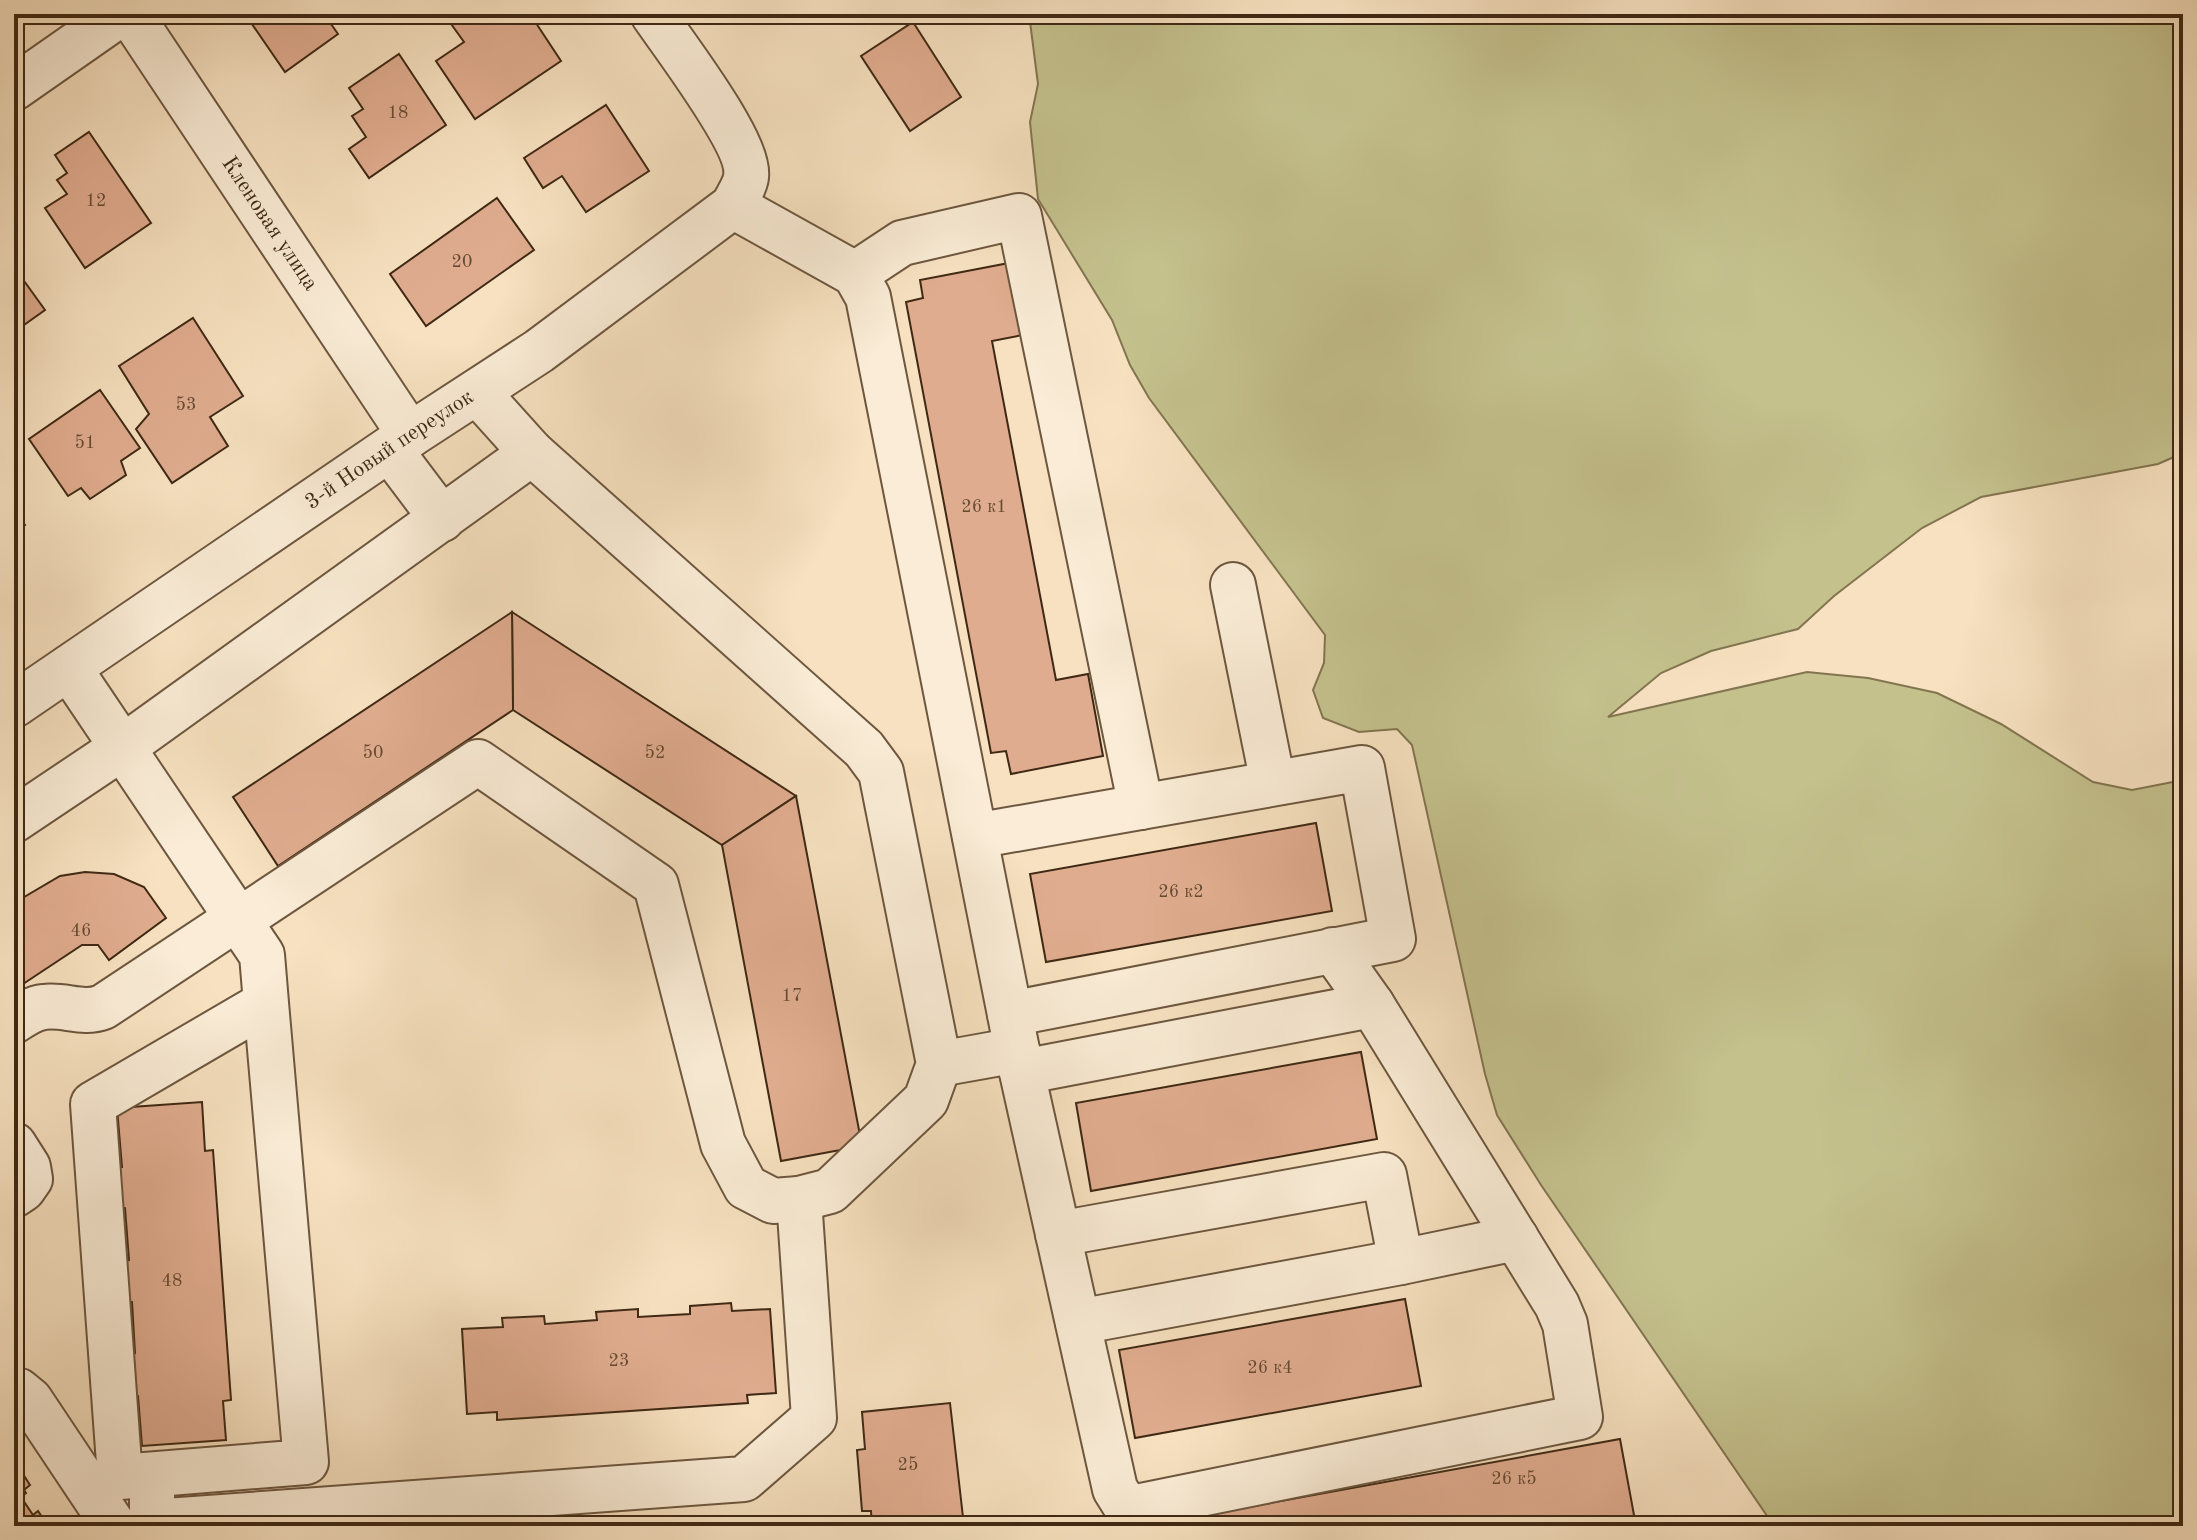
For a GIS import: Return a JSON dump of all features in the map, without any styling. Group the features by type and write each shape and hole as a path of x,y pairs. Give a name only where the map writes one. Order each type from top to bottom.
{"street":[{"path":"14,88 120,14"},
{"name":"Кленовая улица","path":"130,14 400,442 442,519"},
{"path":"653,14 727,122 740,150 740,191 855,274 868,297 1016,1045 1115,1489 1125,1505 1136,1507 1580,1417 1565,1324 1557,1305 1372,1005 1333,950"},
{"name":"3-й Новый переулок","path":"14,705 539,351 740,191"},
{"path":"855,274 902,243 1019,216 1141,807"},
{"path":"14,1021 43,1007 92,1011 103,1007 478,762 656,885 723,1144 746,1187 773,1201 799,1199 830,1191 926,1100 939,1064 881,772 864,749 532,453 478,393"},
{"path":"14,820 123,747 532,453"},
{"path":"1233,585 1273,783"},
{"path":"69,668 262,955 306,1462 120,1477 93,1104 266,1003"},
{"path":"939,1064 1016,1045 1333,950 1393,939 1362,768 975,836"},
{"path":"1016,1045 1372,1005"},
{"path":"14,1145 28,1167 30,1179 14,1195"},
{"path":"1058,1234 1384,1175 1401,1262"},
{"path":"152,1475 152,1522 744,1479 814,1418 799,1199"},
{"path":"1078,1322 1516,1238"},
{"path":"14,1393 19,1391 30,1400 114,1526"}],"shaded area":[{"path":"1029,14 2183,14 2183,453 2158,464 1981,497 1922,528 1834,596 1798,629 1711,651 1661,673 1608,717 1807,672 1868,678 1937,693 2001,724 2093,782 2132,790 2183,780 2183,1526 1774,1526 1541,1185 1497,1115 1485,1074 1412,745 1397,729 1359,732 1323,718 1313,690 1324,663 1325,635 1149,398 1130,365 1112,320 1038,199 1030,122 1038,84"}],"building":[{"path":"245,14 324,14 338,34 285,72"},
{"path":"459,14 530,14 561,61 475,119 436,61 464,42 449,21"},
{"path":"913,22 961,97 910,131 861,56"},
{"path":"399,54 446,125 369,178 349,149 366,137 352,116 363,109 349,88"},
{"path":"606,105 649,171 586,212 562,176 543,188 524,158"},
{"path":"89,132 151,223 85,268 45,208 67,194 57,180 67,173 55,155"},
{"path":"497,198 534,250 426,326 390,274"},
{"path":"1009,263 1023,335 992,341 1056,680 1088,674 1103,756 1011,774 1006,751 991,753 906,302 923,298 920,280"},
{"path":"14,267 45,310 14,332"},
{"path":"193,318 243,396 210,417 228,446 172,483 136,429 149,414 119,366"},
{"path":"100,390 140,448 121,461 126,475 90,499 81,488 68,496 29,439"},
{"path":"14,508 25,525 14,533"},
{"path":"512,612 796,796 722,845 513,710"},
{"path":"512,612 513,710 278,866 233,797"},
{"path":"796,796 862,1146 781,1161 722,845"},
{"path":"1316,823 1332,911 1046,962 1030,874"},
{"path":"85,872 114,874 144,887 166,918 109,960 98,945 82,945 14,990 14,903 60,876"},
{"path":"1361,1052 1377,1139 1091,1191 1076,1103"},
{"path":"202,1102 205,1151 213,1150 231,1400 223,1401 226,1440 142,1446 138,1396 130,1397 127,1354 135,1353 132,1302 123,1303 120,1261 129,1260 125,1208 116,1209 113,1167 122,1167 117,1108"},
{"path":"1405,1299 1421,1386 1135,1438 1119,1350"},
{"path":"731,1303 732,1311 770,1309 776,1393 747,1395 748,1403 497,1420 497,1412 467,1414 462,1329 503,1327 502,1318 544,1316 545,1324 597,1320 596,1312 638,1309 638,1317 690,1314 690,1306"},
{"path":"950,1403 964,1526 872,1526 871,1511 862,1511 857,1450 865,1449 862,1412"},
{"path":"1620,1439 1636,1526 1545,1526 1544,1520 1509,1526 1172,1526 1172,1521"},
{"path":"16,1463 30,1485 21,1497 33,1515 38,1511 48,1526 14,1526"}]}
